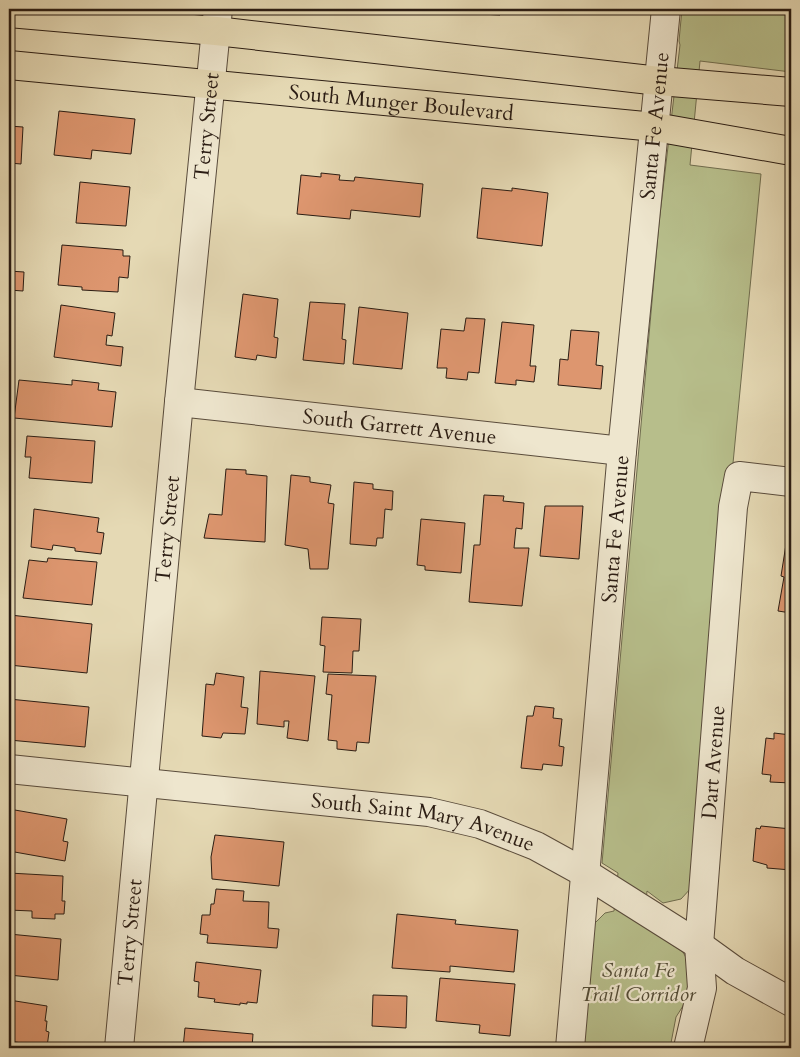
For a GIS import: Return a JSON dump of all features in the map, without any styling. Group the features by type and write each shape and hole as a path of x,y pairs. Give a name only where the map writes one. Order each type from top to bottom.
{"main road":[{"path":"9,13 217,20 660,81 791,92"},
{"name":"South Munger Boulevard","path":"9,65 655,127 791,151"}],"street":[{"name":"Santa Fe Avenue","path":"570,1048 622,451 666,9"},
{"name":"Terry Street","path":"119,1048 179,402 217,20"},
{"name":"South Garrett Avenue","path":"179,402 622,451"},
{"name":"Dart Avenue","path":"688,1048 702,988 699,945 733,507 738,476 791,482"},
{"name":"South Saint Mary Avenue","path":"9,769 429,812 480,824 536,846 585,872 699,945 735,971 791,1002"}],"green space":[{"name":"Santa Fe Trail Corridor","path":"682,9 791,9 791,72 700,61 690,165 761,174 692,887 681,899 663,903 647,891 644,926 683,952 692,969 688,992 683,1006 676,1017 670,1048 582,1048 593,925 605,913 614,911 618,873 602,863 659,223 680,45"}],"building":[{"path":"461,9 500,9 500,15 460,13"},
{"path":"59,111 135,119 131,154 92,150 91,159 54,155"},
{"path":"9,126 23,127 21,164 9,163"},
{"path":"321,173 340,175 339,180 354,181 355,177 423,184 420,217 351,210 350,219 297,214 301,175 321,177"},
{"path":"80,182 130,187 126,226 76,223"},
{"path":"482,188 512,191 512,188 548,193 542,246 477,238"},
{"path":"62,245 123,250 123,256 130,256 128,278 119,277 118,292 82,290 82,287 58,285"},
{"path":"9,271 24,272 23,291 9,290"},
{"path":"243,294 278,299 274,337 278,338 276,358 257,355 256,360 235,357"},
{"path":"310,302 345,304 342,339 346,340 344,364 303,360"},
{"path":"61,305 115,313 112,336 107,335 106,345 123,347 121,366 54,357"},
{"path":"359,307 408,313 402,369 353,364"},
{"path":"466,318 485,319 479,373 468,372 467,380 446,378 447,368 437,368 441,329 464,331"},
{"path":"502,322 534,325 530,366 536,366 534,382 516,380 516,385 495,383"},
{"path":"571,330 599,332 596,365 603,366 601,389 558,385 560,359 568,360"},
{"path":"19,380 72,385 72,380 99,383 98,390 116,392 112,427 14,418"},
{"path":"27,436 95,441 92,483 29,478 31,457 25,457"},
{"path":"226,469 246,470 246,474 267,476 265,542 204,538 209,514 222,515"},
{"path":"291,475 310,477 310,482 331,485 328,503 334,504 328,569 310,569 308,549 285,545"},
{"path":"354,482 373,484 373,489 393,491 392,510 385,509 383,538 377,538 376,546 350,544"},
{"path":"484,495 504,496 503,501 524,503 522,529 516,528 514,548 529,548 522,606 469,602 474,545 480,545"},
{"path":"545,506 583,506 579,559 540,556"},
{"path":"34,509 99,518 97,532 104,533 101,554 75,551 75,548 53,545 52,550 31,547"},
{"path":"421,519 465,523 461,573 425,570 425,566 417,565"},
{"path":"787,538 791,539 791,613 778,611 784,577 781,576"},
{"path":"48,558 97,562 92,605 23,598 29,560 47,562"},
{"path":"10,615 92,624 87,673 9,665"},
{"path":"322,617 361,619 359,651 353,651 352,673 323,672 325,646 320,645"},
{"path":"260,671 315,676 308,741 287,738 289,721 284,721 284,727 257,724"},
{"path":"216,673 244,677 241,707 248,708 245,734 223,733 221,738 202,736 206,684 214,685"},
{"path":"328,674 376,676 369,743 357,742 356,751 337,749 337,741 328,740 332,695 326,694"},
{"path":"9,699 89,707 85,747 9,740"},
{"path":"535,706 554,708 553,718 562,719 559,746 564,747 562,766 543,764 542,770 521,768 527,716 533,716"},
{"path":"774,733 791,735 791,783 770,782 771,775 762,774 766,738 774,739"},
{"path":"9,809 67,819 63,841 68,842 65,861 9,851"},
{"path":"761,826 791,829 791,870 767,868 767,865 753,861 756,828 760,829"},
{"path":"215,835 284,842 279,886 212,879 211,857"},
{"path":"9,873 63,876 62,901 65,901 64,914 55,914 55,919 32,918 32,911 9,910"},
{"path":"216,889 244,891 243,901 269,902 268,928 279,929 277,948 207,943 208,935 200,934 202,915 210,915"},
{"path":"397,914 456,920 455,924 518,930 514,972 450,966 450,972 392,968"},
{"path":"9,934 61,939 58,980 9,975"},
{"path":"196,962 261,970 257,1003 247,1002 247,1004 240,1003 240,1005 214,1002 215,999 198,997 199,982 194,981"},
{"path":"440,978 515,984 510,1036 479,1033 480,1025 436,1021"},
{"path":"373,995 407,996 406,1028 372,1026"},
{"path":"9,1000 47,1006 45,1021 47,1021 46,1031 49,1032 47,1047 9,1041"},
{"path":"185,1028 253,1034 252,1048 183,1048"}]}
